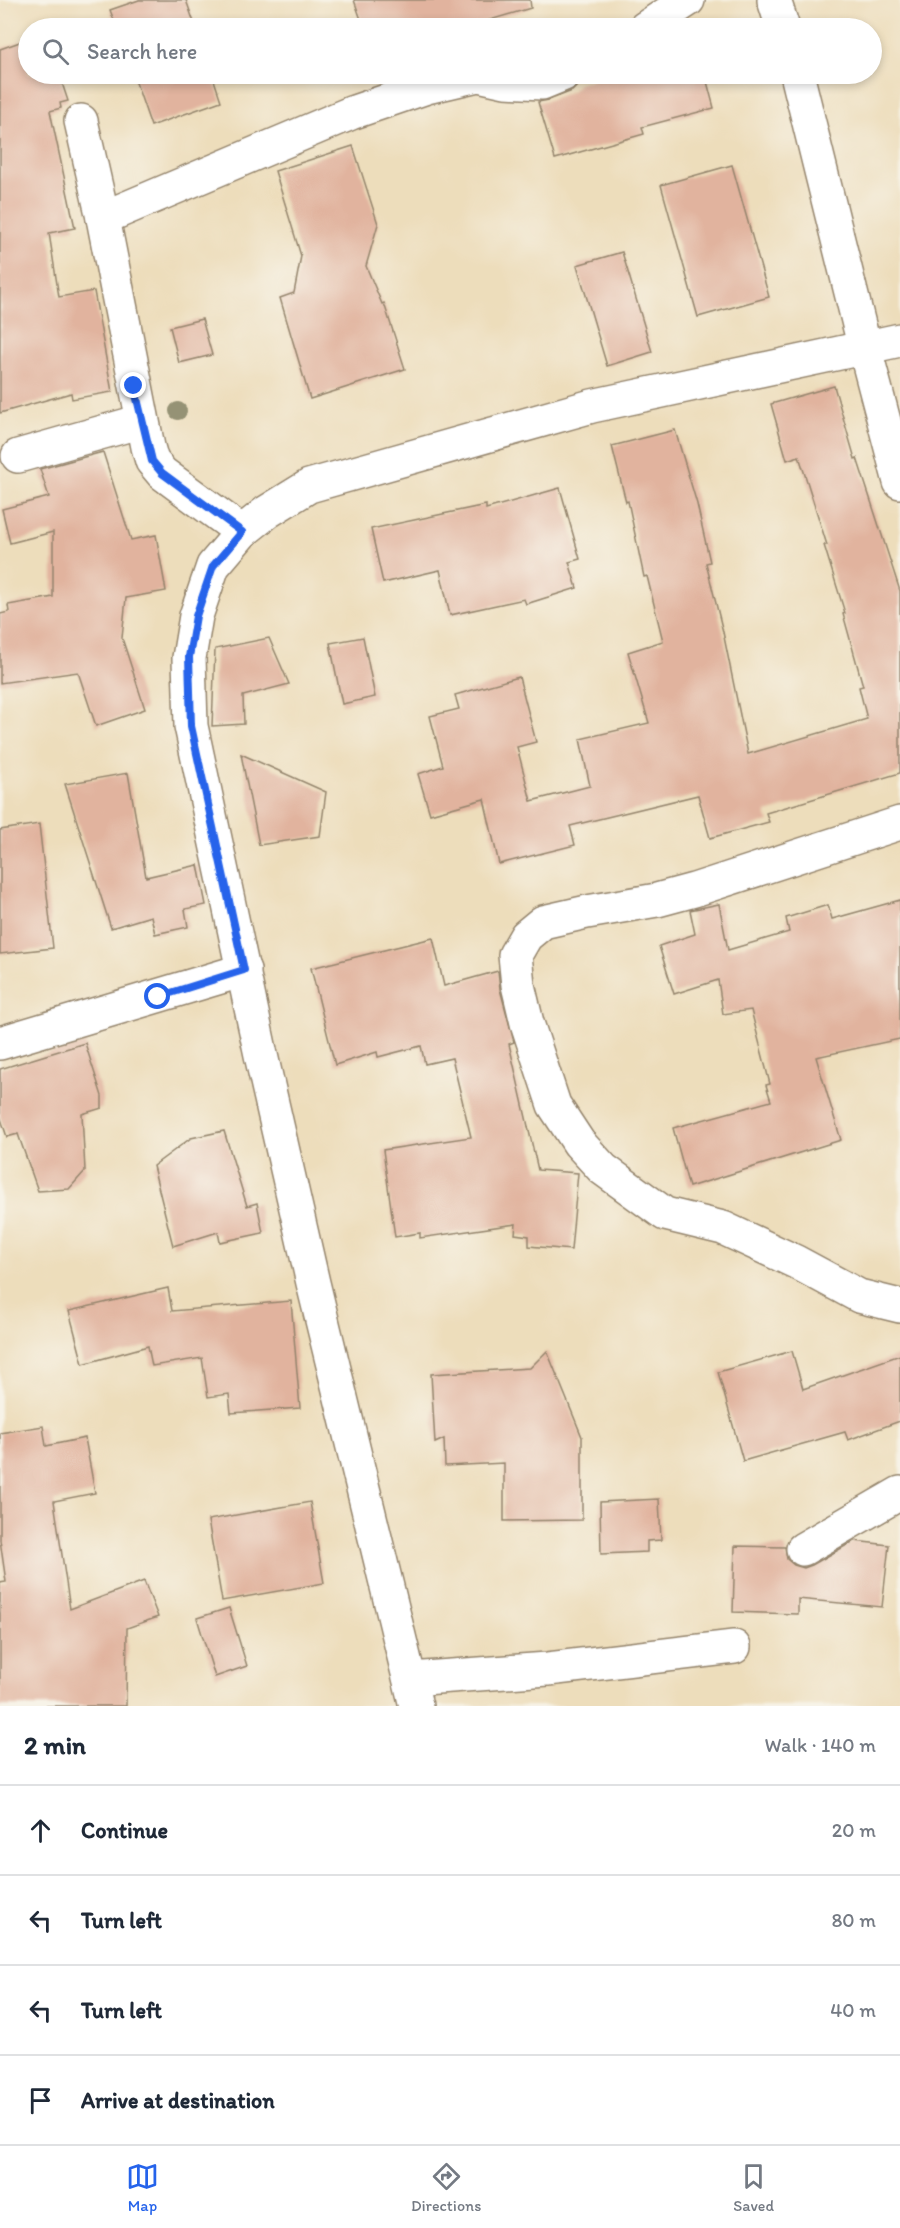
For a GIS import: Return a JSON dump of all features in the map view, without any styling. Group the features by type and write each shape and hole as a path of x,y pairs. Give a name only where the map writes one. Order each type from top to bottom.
{"street":[{"path":"660,18 688,0"},
{"path":"774,0 780,18"},
{"path":"103,218 351,113 440,84"},
{"path":"799,84 900,482"},
{"path":"81,121 152,461 162,473 242,532"},
{"path":"734,1647 548,1669 413,1693 321,1317 191,726 189,657 196,616 213,566 242,532 267,512 309,486 592,406 900,340"},
{"path":"18,456 142,421"},
{"path":"900,823 694,890 657,900 543,922 526,936 515,955 518,985 526,1023 554,1105 579,1143 603,1169 665,1214 723,1228 796,1262 859,1296 900,1306"},
{"path":"0,1043 244,970"},
{"path":"803,1549 900,1493"}],"building":[{"path":"139,0 186,0 192,18 113,18 110,10"},
{"path":"354,0 530,0 531,8 497,18 360,18"},
{"path":"18,43 18,84 62,84 68,101 60,103 61,108 50,111 75,228 49,233 59,297 94,291 112,392 72,399 71,393 0,413 0,49"},
{"path":"136,84 215,84 221,101 151,126"},
{"path":"579,84 708,84 714,108 642,127 644,134 555,159 538,102 572,91"},
{"path":"353,146 378,224 366,266 382,304 384,303 405,369 310,399 280,298 294,293 301,256 275,171"},
{"path":"732,165 769,297 698,317 661,185"},
{"path":"622,252 652,352 607,366 577,265"},
{"path":"202,319 212,355 179,363 170,327"},
{"path":"834,386 855,459 857,458 900,591 900,773 766,813 769,822 710,838 698,795 570,826 575,845 499,864 484,799 430,814 418,774 443,766 430,716 459,709 455,695 519,677 536,742 517,747 531,801 590,786 580,739 649,723 628,652 663,641 647,576 644,577 628,501 626,502 612,446 675,430 697,504 710,562 706,563 748,754 867,719 859,687 863,686 843,614 845,613 824,545 827,545 799,456 787,460 771,404"},
{"path":"103,452 131,540 156,535 166,591 126,598 122,638 145,709 96,726 78,672 0,683 0,614 9,612 8,605 53,597 53,532 10,543 2,509 49,497 40,469"},
{"path":"560,488 580,559 569,562 577,588 526,604 524,599 450,615 440,570 383,583 371,529 486,505 486,509"},
{"path":"363,637 375,697 342,704 330,643"},
{"path":"269,638 289,684 243,696 244,724 212,726 215,649"},
{"path":"241,754 326,792 320,836 259,845"},
{"path":"128,773 146,877 198,865 206,905 185,909 188,927 155,934 151,916 111,928 65,784"},
{"path":"39,824 53,948 0,954 0,830"},
{"path":"900,900 900,1039 816,1057 841,1140 689,1187 673,1128 771,1101 766,1085 770,1084 751,1010 723,1014 718,980 674,994 659,946 695,934 690,910 719,904 728,950 789,932 786,918 828,905 832,919"},
{"path":"433,938 444,986 498,971 500,989 514,1042 509,1044 538,1170 578,1173 571,1250 529,1246 529,1236 515,1234 516,1224 420,1238 420,1233 395,1237 383,1150 471,1137 452,1058 425,1064 421,1046 378,1057 377,1052 335,1065 311,968"},
{"path":"85,1043 102,1096 102,1108 82,1114 85,1171 69,1189 38,1191 18,1134 7,1137 0,1116 0,1069"},
{"path":"224,1131 247,1206 257,1203 263,1233 220,1242 218,1232 173,1246 153,1166 191,1138"},
{"path":"168,1288 172,1311 291,1301 300,1408 231,1413 229,1394 208,1397 202,1358 152,1366 148,1346 83,1364 69,1311"},
{"path":"547,1351 582,1437 582,1520 504,1521 504,1463 445,1466 444,1439 435,1443 431,1374 530,1368"},
{"path":"792,1351 803,1389 900,1355 900,1421 848,1440 845,1432 743,1461 718,1372"},
{"path":"43,1426 46,1446 85,1438 95,1493 54,1501 70,1609 144,1581 158,1617 127,1628 126,1706 0,1706 0,1583 6,1582 0,1540 0,1433"},
{"path":"659,1499 661,1540 647,1541 647,1552 601,1554 600,1502"},
{"path":"310,1502 324,1583 222,1601 208,1520"},
{"path":"854,1541 889,1545 882,1607 798,1599 798,1614 733,1612 735,1546 785,1547 787,1559 794,1565 804,1568"},
{"path":"229,1608 247,1666 215,1677 197,1618"}],"route":[{"path":"134,386 152,461 162,473 242,532 213,566 196,616 189,657 191,726 244,970 158,997"}]}
